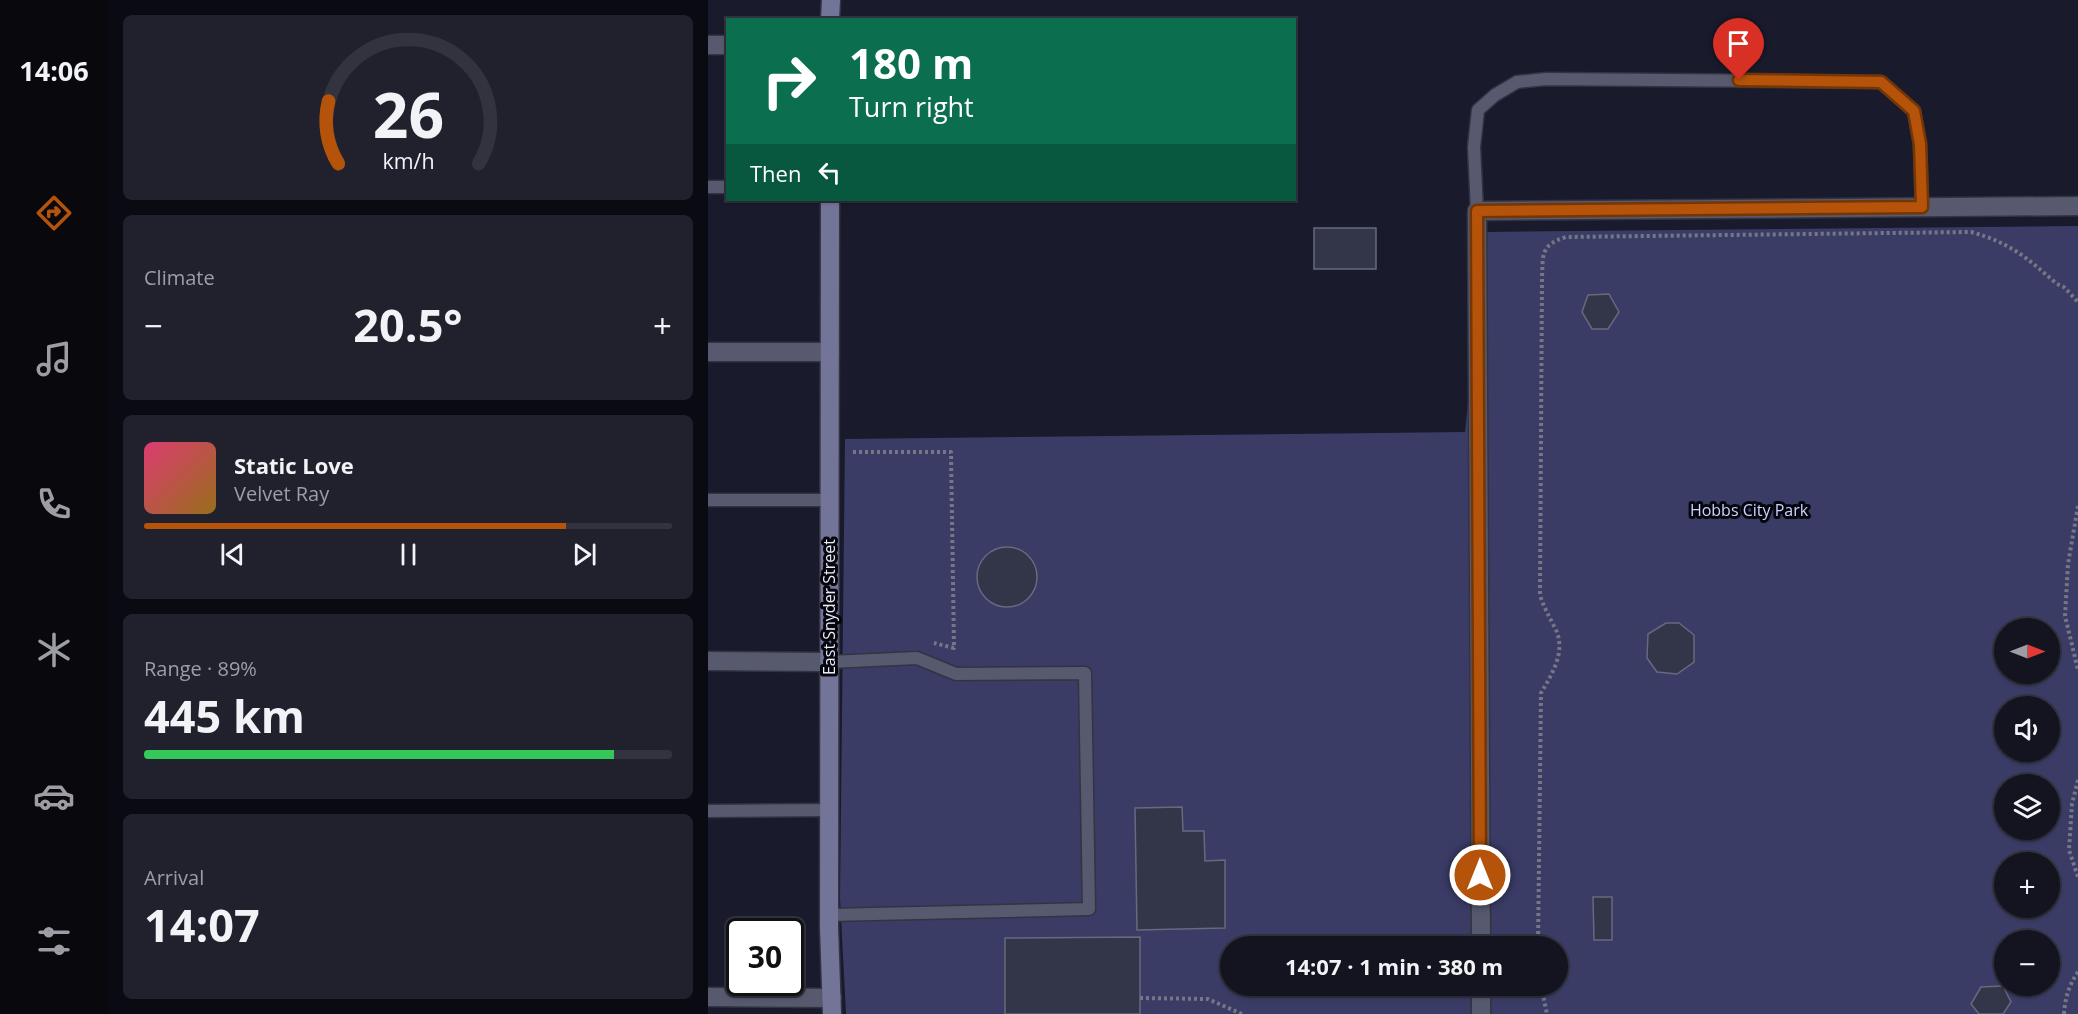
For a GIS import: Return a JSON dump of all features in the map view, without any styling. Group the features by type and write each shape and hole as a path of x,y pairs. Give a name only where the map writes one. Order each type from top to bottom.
{"street":[{"path":"830,18 831,0"},
{"path":"708,45 726,45"},
{"name":"East Snyder Street","path":"830,201 829,915 832,1006"},
{"path":"1481,936 1477,211 2078,206"},
{"path":"708,352 830,352"},
{"path":"708,661 829,662"},
{"path":"1481,996 1481,1014"},
{"path":"708,997 832,1006"}],"lane":[{"path":"1477,211 1474,147 1478,110 1495,95 1517,82 1546,79 1881,82 1914,111 1920,144 1922,207"},
{"path":"708,187 726,187"},
{"path":"708,500 830,500"},
{"path":"829,662 917,658 956,674 1085,673 1089,909 829,915"},
{"path":"708,811 829,810"}],"path":[{"path":"1538,936 1541,693 1557,662 1560,649 1557,632 1540,595 1542,279 1543,254 1552,241 1566,237 1971,232 1995,238 2021,254 2057,284 2064,287 2078,302"},
{"path":"853,452 951,452 954,648"},
{"path":"2078,506 2068,564 2065,616 2078,670"},
{"path":"2078,780 2072,804 2069,850 2078,877"},
{"path":"2064,1014 2071,982 2078,972"},
{"path":"1543,996 1547,1014"},
{"path":"1140,998 1208,999 1242,1014"}],"green space":[{"name":"Hobbs City Park","path":"2078,226 2078,1014 1487,1014 1486,996 1568,996 1568,936 1220,936 1220,996 1483,996 1483,1014 846,1014 840,898 845,439 1465,432 1485,232"}],"building":[{"path":"1314,228 1376,228 1376,269 1314,269"},
{"path":"1609,294 1619,312 1608,329 1592,329 1582,312 1588,295"},
{"path":"1001,547 1013,547 1024,552 1032,560 1037,577 1035,589 1024,602 1013,607 1001,607 990,602 982,594 977,583 977,571 982,560 990,552"},
{"path":"1666,623 1679,623 1694,635 1694,662 1677,674 1657,672 1647,658 1648,634"},
{"path":"1182,807 1183,831 1204,831 1205,861 1225,860 1225,928 1137,930 1135,808"},
{"path":"1593,897 1612,897 1612,940 1594,940"},
{"path":"1140,937 1140,1014 1005,1014 1005,938"},
{"path":"1994,986 1994,996 2008,996 2011,1002 2003,1014 1979,1014 1971,1004 1981,987"}],"route":[{"path":"1480,875 1477,211 1922,207 1920,144 1914,111 1881,82 1739,80"}]}
